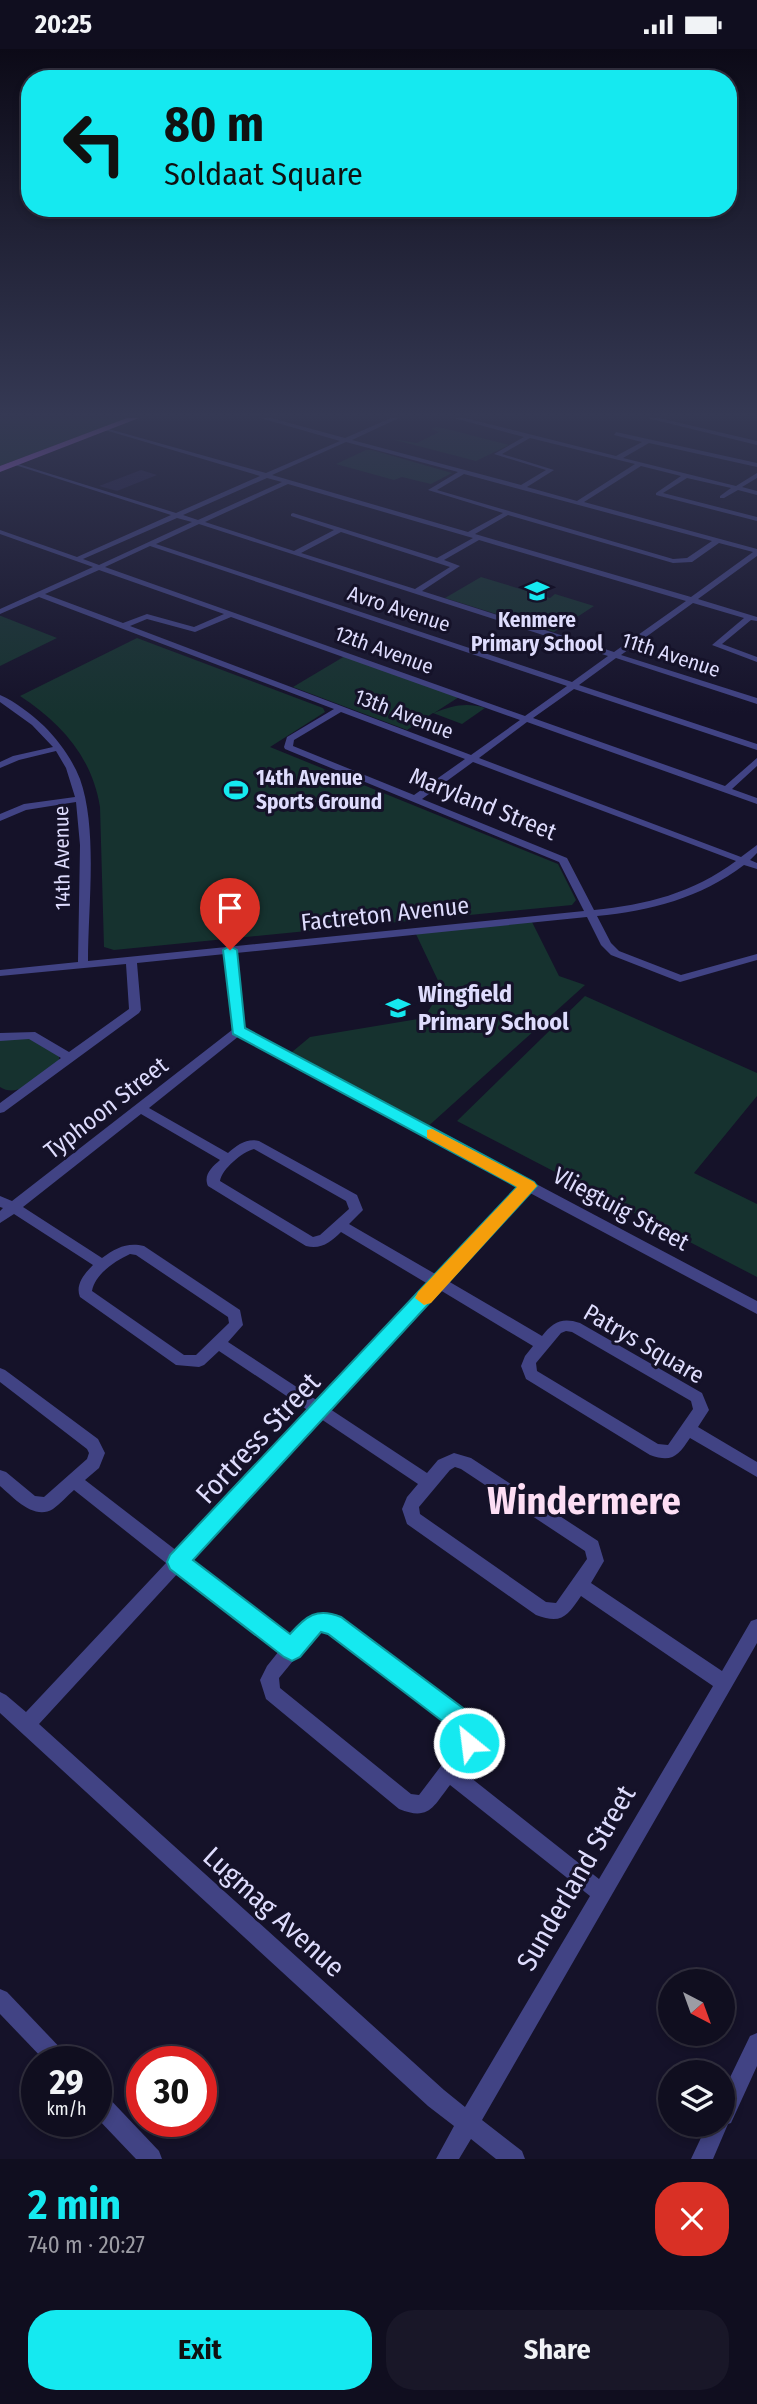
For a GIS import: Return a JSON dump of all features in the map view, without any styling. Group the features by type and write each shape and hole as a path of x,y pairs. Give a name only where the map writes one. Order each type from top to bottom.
{"street":[{"path":"78,559 175,516"},
{"name":"11th Avenue","path":"182,516 757,701"},
{"path":"0,612 210,516"},
{"path":"298,516 456,568 415,592"},
{"path":"405,516 754,618"},
{"path":"468,535 502,516"},
{"path":"515,516 676,561 689,560 718,540"},
{"path":"629,516 757,552"},
{"path":"295,553 341,530"},
{"name":"12th Avenue","path":"0,532 757,801"},
{"path":"438,560 478,538"},
{"name":"Avro Avenue","path":"150,544 757,747"},
{"path":"415,799 757,552"},
{"name":"13th Avenue","path":"38,594 757,866"},
{"path":"123,626 147,616 192,631 231,614"},
{"path":"754,618 716,645 757,660"},
{"name":"14th Avenue","path":"0,698 29,719 58,748 75,780 80,799 83,965"},
{"name":"Maryland Street","path":"340,709 290,739 288,747 562,860 609,949 673,978 687,978 757,957"},
{"path":"0,765 16,758 58,748"},
{"path":"726,790 757,761"},
{"path":"0,817 24,807 80,799"},
{"name":"Factreton Avenue","path":"0,973 590,914 668,901 708,885 744,861 757,848"},
{"path":"230,950 238,1031"},
{"path":"0,1108 135,1010 131,960"},
{"name":"Typhoon Street","path":"4,1209 238,1031"},
{"name":"Vliegtuig Street","path":"238,1031 757,1308"},
{"path":"0,1037 31,1035 70,1058"},
{"path":"0,1091 13,1099"},
{"path":"140,1108 229,1160"},
{"path":"258,1145 354,1200 357,1207 324,1240 308,1240 213,1183 213,1174 229,1160 246,1146 258,1145"},
{"name":"Fortress Street","path":"26,1725 528,1186"},
{"path":"4,1209 31,1217 104,1266"},
{"path":"340,1225 543,1344"},
{"path":"136,1249 237,1316 236,1325 218,1343 199,1361 181,1361 85,1293 85,1283 123,1250 136,1249"},
{"name":"Patrys Square","path":"572,1326 694,1395 701,1403 701,1410 688,1429 673,1450 655,1450 531,1375 529,1363 558,1327 572,1326"},
{"path":"218,1343 429,1483"},
{"path":"0,1374 96,1447 95,1460 51,1502 39,1505 0,1476"},
{"path":"688,1429 757,1470"},
{"path":"461,1461 589,1544 596,1553 596,1561 562,1609 555,1612 542,1609 413,1519 411,1506 429,1483 447,1463 461,1461"},
{"path":"74,1481 292,1650"},
{"path":"580,1585 724,1683"},
{"path":"329,1622 463,1722 468,1729 469,1743 449,1773 428,1801 419,1805 406,1802 272,1693 270,1676 313,1625 329,1622"},
{"name":"Sunderland Street","path":"447,2159 757,1627"},
{"name":"Lugmag Avenue","path":"0,1701 436,2098 514,2159"},
{"path":"449,1773 602,1893"},
{"path":"0,1999 45,2046"},
{"path":"735,2090 757,2043"},
{"path":"112,2118 151,2159"},
{"path":"702,2159 712,2137"}],"green space":[{"path":"481,577 550,598 555,594 594,606 554,632 445,598"},
{"path":"1,616 57,638 0,666"},
{"name":"14th Avenue Sports Ground","path":"137,638 323,708 325,712 270,747 558,864 576,900 572,905 114,950 104,947 100,807 96,789 90,772 72,743 49,718 20,696"},
{"path":"345,656 459,697 434,713 459,706 485,708 462,724 433,713 407,730 293,687"},
{"path":"531,920 559,976 585,985 424,1130 286,1057 310,1037 424,1018 442,989 415,932"},
{"path":"585,996 757,1073 757,1096 694,1173 757,1204 757,1277 457,1121"},
{"path":"30,1038 59,1056 59,1061 23,1088 8,1090 0,1087 0,1039"}],"slow traffic":[{"path":"424,1298 528,1186 432,1134"}],"place":[{"name":"Kenmere Primary School","path":"537,591"},
{"name":"14th Avenue Sports Ground","path":"236,790"},
{"name":"Wingfield Primary School","path":"398,1008"}],"district":[{"name":"Windermere","path":"584,1501"}],"route":[{"path":"230,950 238,1031 528,1186 178,1562 292,1650 313,1625 321,1622 333,1624 463,1722 468,1729 469,1743"}]}
